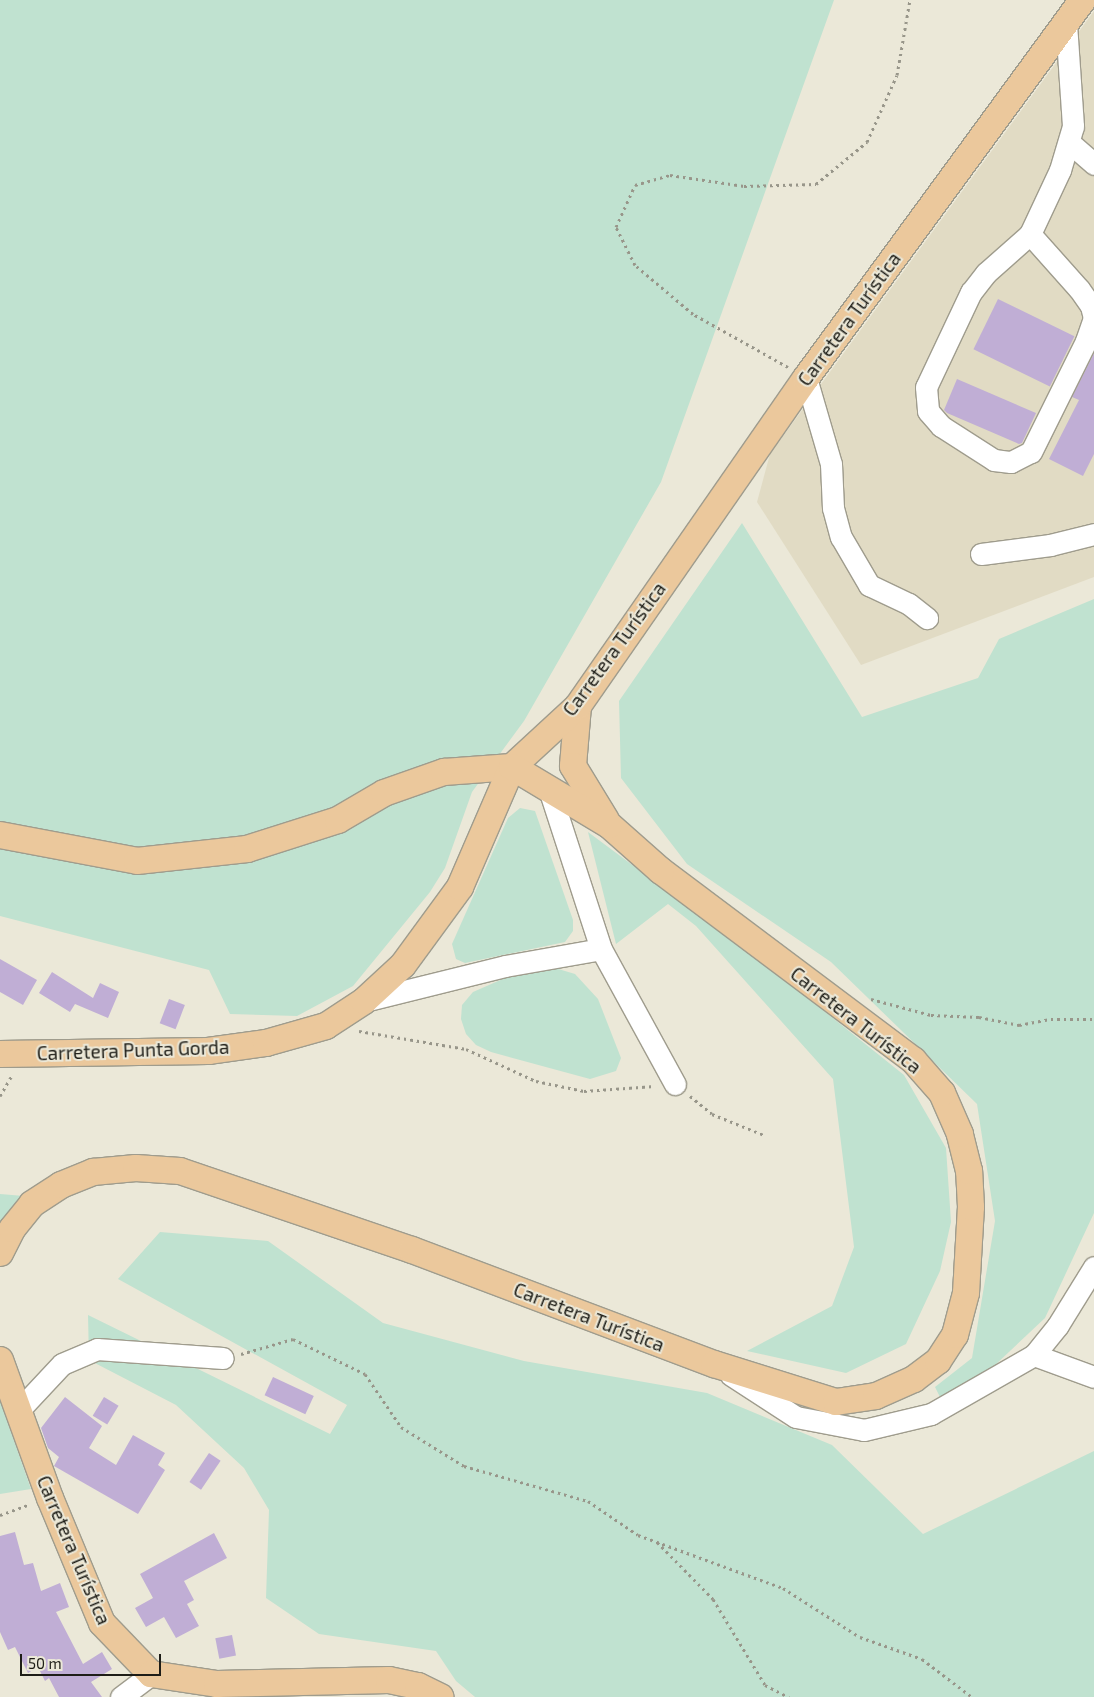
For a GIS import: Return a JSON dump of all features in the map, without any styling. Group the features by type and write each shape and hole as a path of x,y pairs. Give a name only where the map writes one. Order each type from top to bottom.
{"main road":[{"name":"Carretera Turística","path":"0,1253 12,1229 32,1204 61,1184 93,1172 136,1168 180,1171 412,1250 714,1364 836,1402 876,1396 922,1373 938,1361 955,1336 966,1293 971,1252 969,1171 960,1134 942,1093 913,1060 661,871 609,825 512,767 578,706 806,378 1083,0"},
{"path":"578,706 573,766 609,825"},
{"path":"0,835 137,861 247,849 338,820 384,792 444,772 512,767"},
{"name":"Carretera Punta Gorda","path":"0,1054 208,1051 266,1043 326,1026 364,1001 403,965 460,887 512,767"},
{"name":"Carretera Turística","path":"0,1360 50,1498 102,1623 151,1674"},
{"path":"151,1674 217,1684 389,1680 418,1686 441,1697"}],"street":[{"path":"1030,234 1079,289 1091,306 1094,318 1086,341 1031,452 1011,462 994,460 941,426 928,411 926,387 972,292 986,273 1030,234 1070,143 1073,95 1066,24"},
{"path":"1070,143 1092,158"},
{"path":"806,378 831,464 833,508 841,537 869,585 909,604 928,618"},
{"path":"981,554 1050,545 1094,534"},
{"path":"549,789 601,949 675,1084"},
{"path":"364,1001 505,966 601,949"},
{"path":"714,1364 796,1417 864,1430 931,1414 1034,1355 1058,1325 1094,1267"},
{"path":"18,1411 62,1364 96,1349 223,1358"},
{"path":"1034,1355 1094,1377"},
{"path":"121,1697 151,1674"}],"path":[{"path":"806,378 693,314 635,266 616,227 635,185 670,175 744,186 816,184 867,142 897,76 910,0"},
{"path":"861,997 931,1015 979,1017 1020,1025 1051,1019 1094,1019"},
{"path":"326,1026 466,1049 536,1081 584,1091 675,1084 712,1114 764,1135"},
{"path":"223,1358 260,1351 293,1339 365,1374 401,1427 464,1466 588,1501 638,1535 783,1588 860,1637 922,1660 972,1697"},
{"path":"0,1515 50,1498"},
{"path":"656,1541 713,1599 765,1685 789,1697"}],"shaded area":[{"path":"1094,11 1094,577 861,665 757,502 770,454"}],"green space":[{"path":"0,0 834,0 661,482 524,721 472,792 445,868 430,892 353,986 297,1016 230,1014 209,970 0,916"},
{"path":"742,523 862,717 978,678 999,639 1094,599 1094,1213 1045,1318 994,1366 942,1401 935,1387 972,1358 995,1221 977,1104 831,962 687,864 621,778 619,701"},
{"path":"520,808 535,811 573,920 573,931 565,942 465,963 456,959 452,944 508,818"},
{"path":"588,832 764,963 904,1075 946,1148 951,1222 940,1271 906,1344 846,1373 747,1351 832,1306 854,1247 833,1079 696,926 668,904 616,944"},
{"path":"555,968 575,974 598,999 621,1058 616,1071 590,1079 491,1052 476,1045 466,1034 461,1019 462,1005 473,992 505,978"},
{"path":"0,1194 24,1196 0,1226"},
{"path":"160,1232 268,1241 383,1323 524,1361 707,1393 832,1445 923,1534 1094,1451 1094,1697 475,1697 456,1681 436,1651 319,1634 266,1598 269,1510 244,1468 176,1405 89,1360 88,1315 330,1434 347,1405 118,1279"},
{"path":"0,1401 31,1489 0,1494"}],"building":[{"path":"998,299 1074,336 1050,387 973,349"},
{"path":"1094,353 1094,454 1083,476 1049,459 1079,400 1072,397"},
{"path":"957,379 1036,413 1022,443 1019,444 947,413 944,410"},
{"path":"0,959 37,980 23,1005 0,992"},
{"path":"52,972 93,998 100,983 119,992 108,1018 75,1004 70,1012 39,993"},
{"path":"169,999 185,1005 176,1029 160,1023"},
{"path":"273,1377 314,1396 305,1414 265,1395"},
{"path":"65,1397 102,1426 89,1448 116,1465 133,1435 165,1453 158,1465 165,1470 138,1514 54,1466 59,1457 48,1448 41,1428"},
{"path":"104,1397 119,1406 107,1425 93,1416"},
{"path":"209,1453 221,1461 201,1490 189,1482"},
{"path":"15,1532 24,1565 33,1563 41,1591 60,1583 69,1607 56,1612 83,1664 102,1652 112,1669 91,1682 102,1697 59,1697 49,1678 45,1681 38,1667 28,1673 15,1647 8,1650 0,1632 0,1536"},
{"path":"214,1533 227,1558 184,1581 194,1600 187,1604 199,1626 176,1638 164,1617 146,1627 135,1608 153,1598 140,1574"},
{"path":"232,1635 236,1656 219,1659 215,1638"}]}
